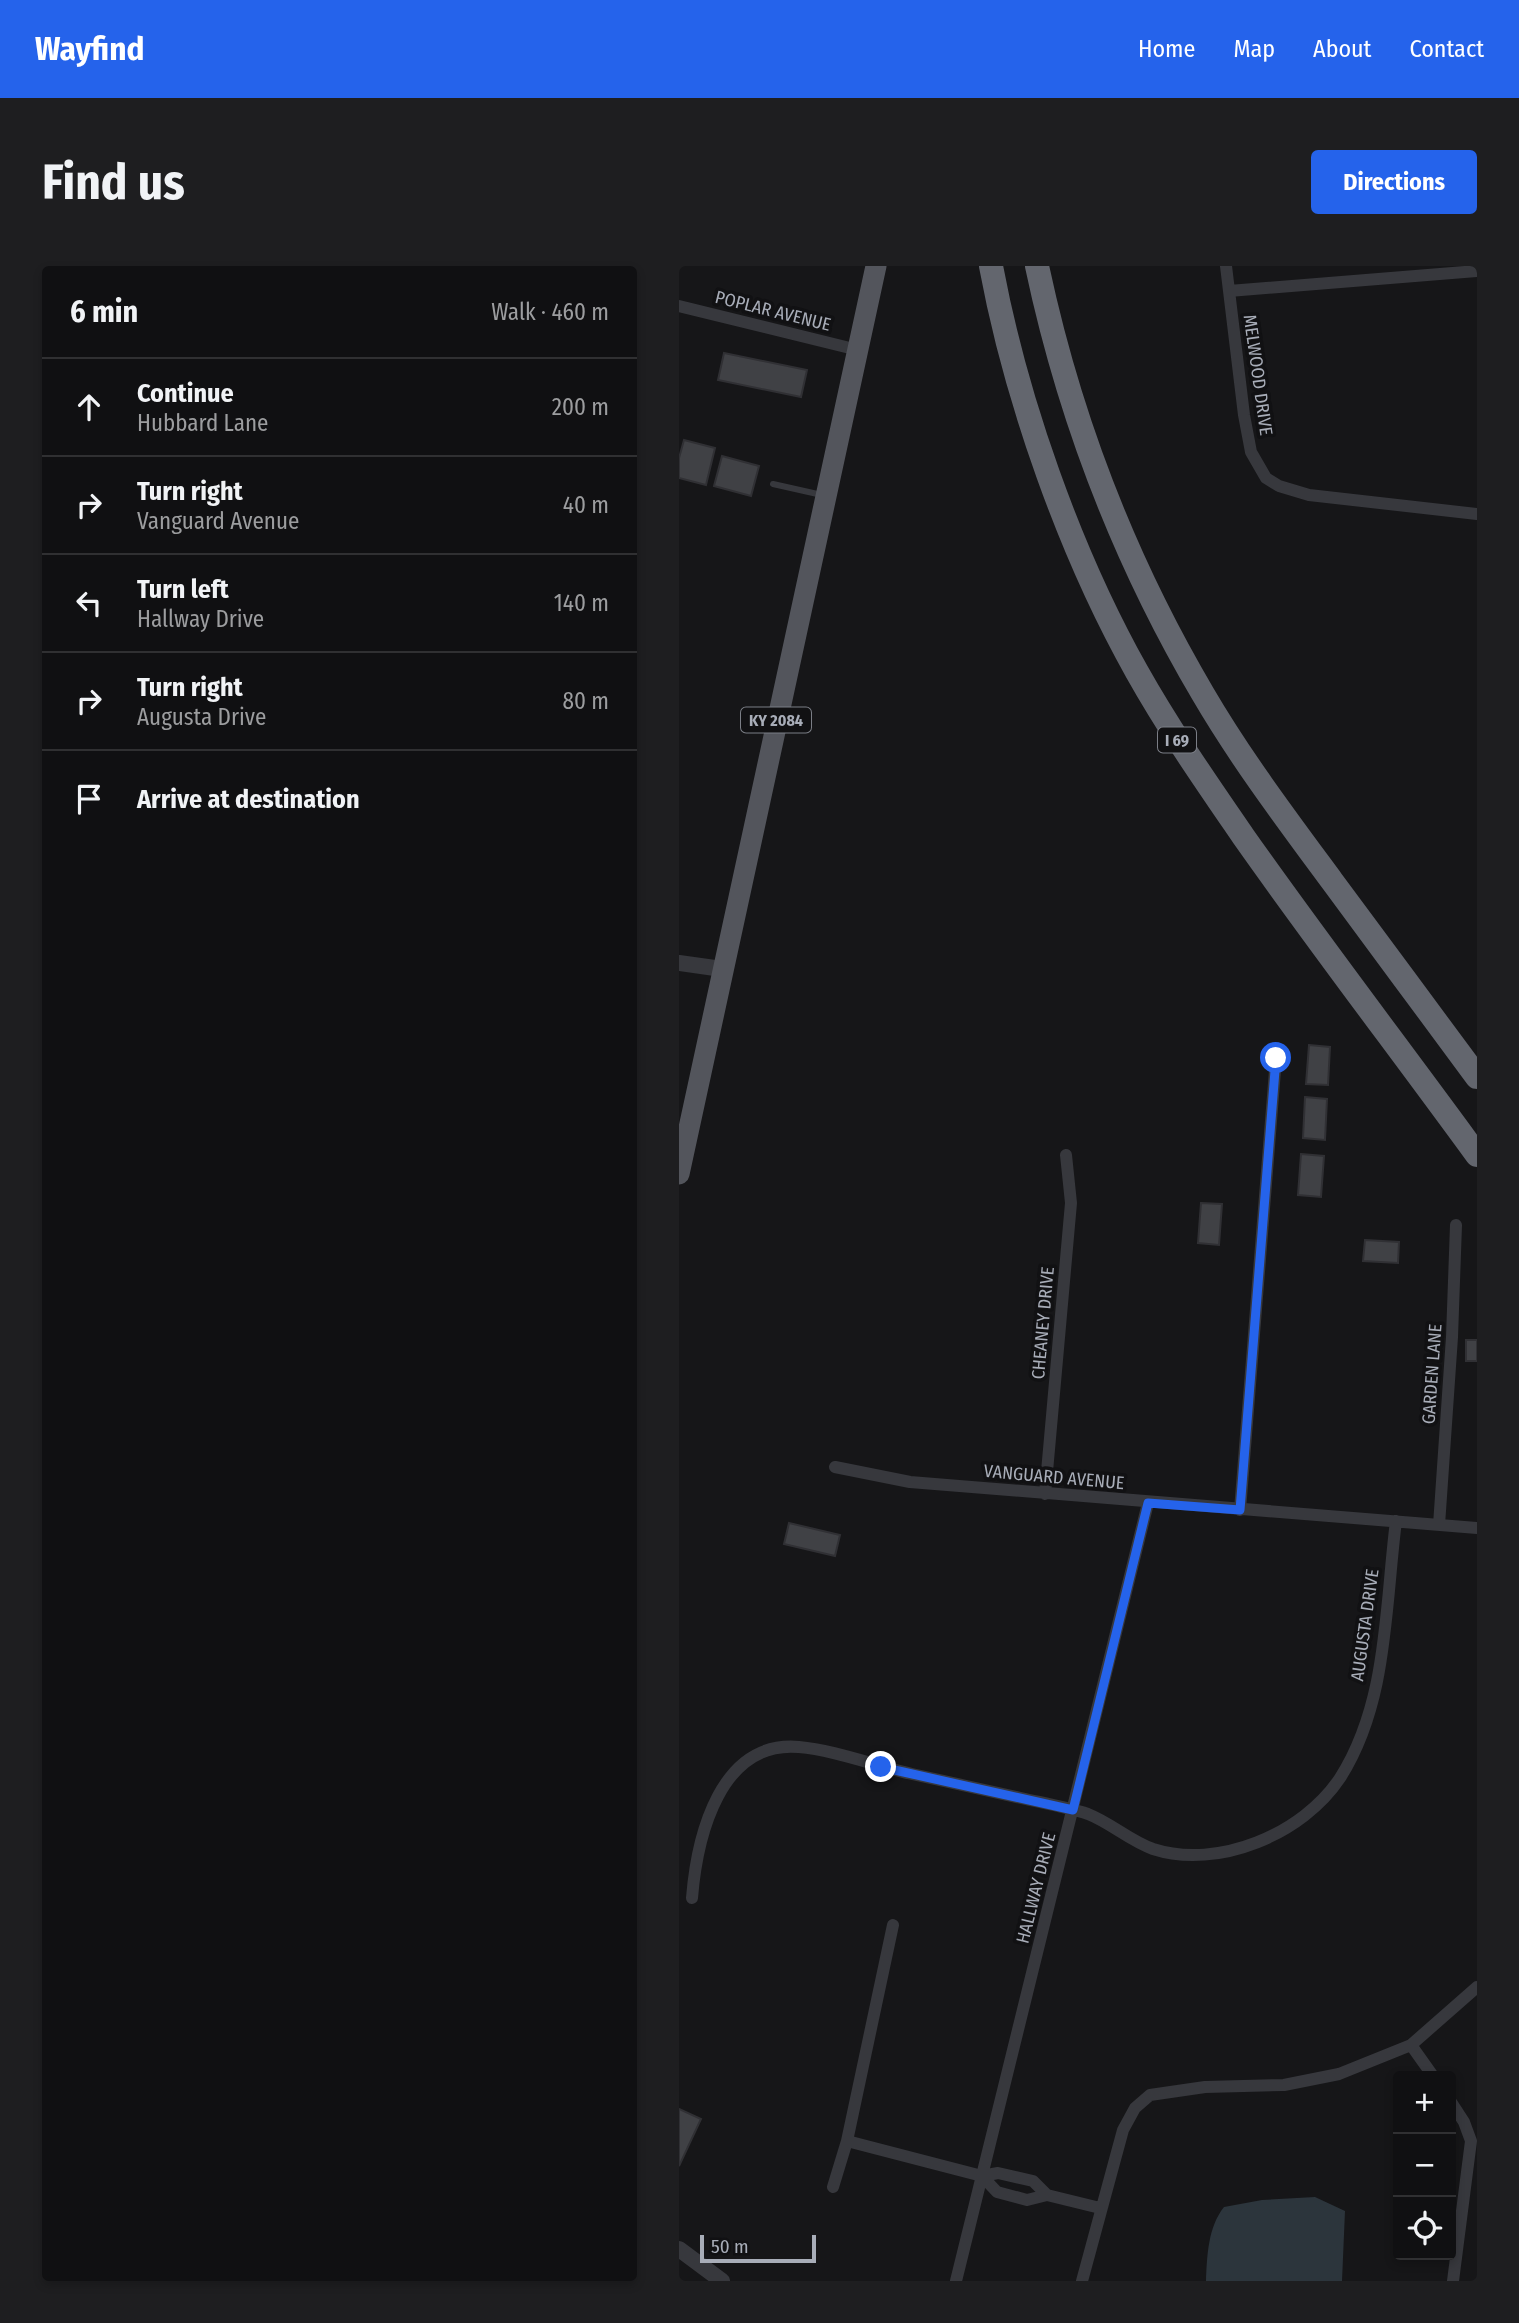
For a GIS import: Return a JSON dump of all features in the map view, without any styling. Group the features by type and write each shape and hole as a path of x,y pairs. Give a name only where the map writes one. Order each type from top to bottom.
{"highway":[{"name":"I 69","path":"991,266 1020,381 1046,465 1096,589 1135,669 1182,747 1316,940 1477,1155"},
{"name":"I 69","path":"1037,266 1069,395 1085,442 1123,538 1179,652 1237,748 1477,1077"}],"main road":[{"name":"KY 2084","path":"679,1174 876,266"}],"street":[{"name":"MELWOOD DRIVE","path":"1226,266 1244,415 1251,452 1266,478 1279,486 1309,495 1477,514"},
{"path":"1229,291 1477,271"},
{"name":"POPLAR AVENUE","path":"679,306 858,350"},
{"path":"679,963 723,969"},
{"path":"1240,1510 1276,1058"},
{"name":"CHEANEY DRIVE","path":"1045,1494 1071,1203 1066,1155"},
{"name":"GARDEN LANE","path":"1439,1525 1452,1337 1456,1225"},
{"name":"VANGUARD AVENUE","path":"835,1467 910,1482 1439,1525"},
{"name":"HALLWAY DRIVE","path":"956,2281 1148,1503"},
{"name":"AUGUSTA DRIVE","path":"692,1898 702,1843 724,1784 744,1762 770,1749 785,1747 813,1749 1073,1810 1099,1819 1143,1845 1171,1853 1201,1854 1232,1850 1263,1840 1317,1805 1346,1768 1370,1709 1383,1646 1397,1521"},
{"path":"1439,1525 1477,1528"},
{"path":"833,2187 846,2141 893,1925"},
{"path":"1082,2281 1123,2130 1135,2108 1150,2095 1205,2087 1284,2085 1339,2074 1411,2045 1477,1987"},
{"path":"1411,2045 1429,2071"},
{"path":"1453,2281 1471,2141 1456,2110"},
{"path":"846,2141 982,2176 998,2173 1033,2181 1047,2196"},
{"path":"982,2176 997,2192 1027,2200 1047,2196 1100,2208"},
{"path":"679,2249 722,2281"}],"lane":[{"path":"773,484 825,495"}],"shaded area":[{"path":"1315,2197 1345,2211 1342,2281 1206,2281 1212,2233 1224,2207 1262,2200"}],"building":[{"path":"724,353 807,370 801,397 718,380"},
{"path":"684,440 715,448 706,485 679,478 679,458"},
{"path":"722,456 759,466 751,496 714,486"},
{"path":"1309,1045 1330,1047 1328,1085 1306,1084"},
{"path":"1305,1097 1327,1099 1325,1140 1303,1138"},
{"path":"1301,1154 1324,1156 1321,1197 1298,1195"},
{"path":"1201,1203 1222,1204 1219,1245 1198,1243"},
{"path":"1365,1240 1399,1242 1398,1263 1363,1261"},
{"path":"1466,1340 1477,1340 1477,1361 1466,1361"},
{"path":"789,1523 840,1535 835,1556 784,1544"},
{"path":"679,2109 701,2119 679,2166"}],"route":[{"path":"881,1767 1073,1810 1148,1503 1240,1510 1276,1058"}]}
